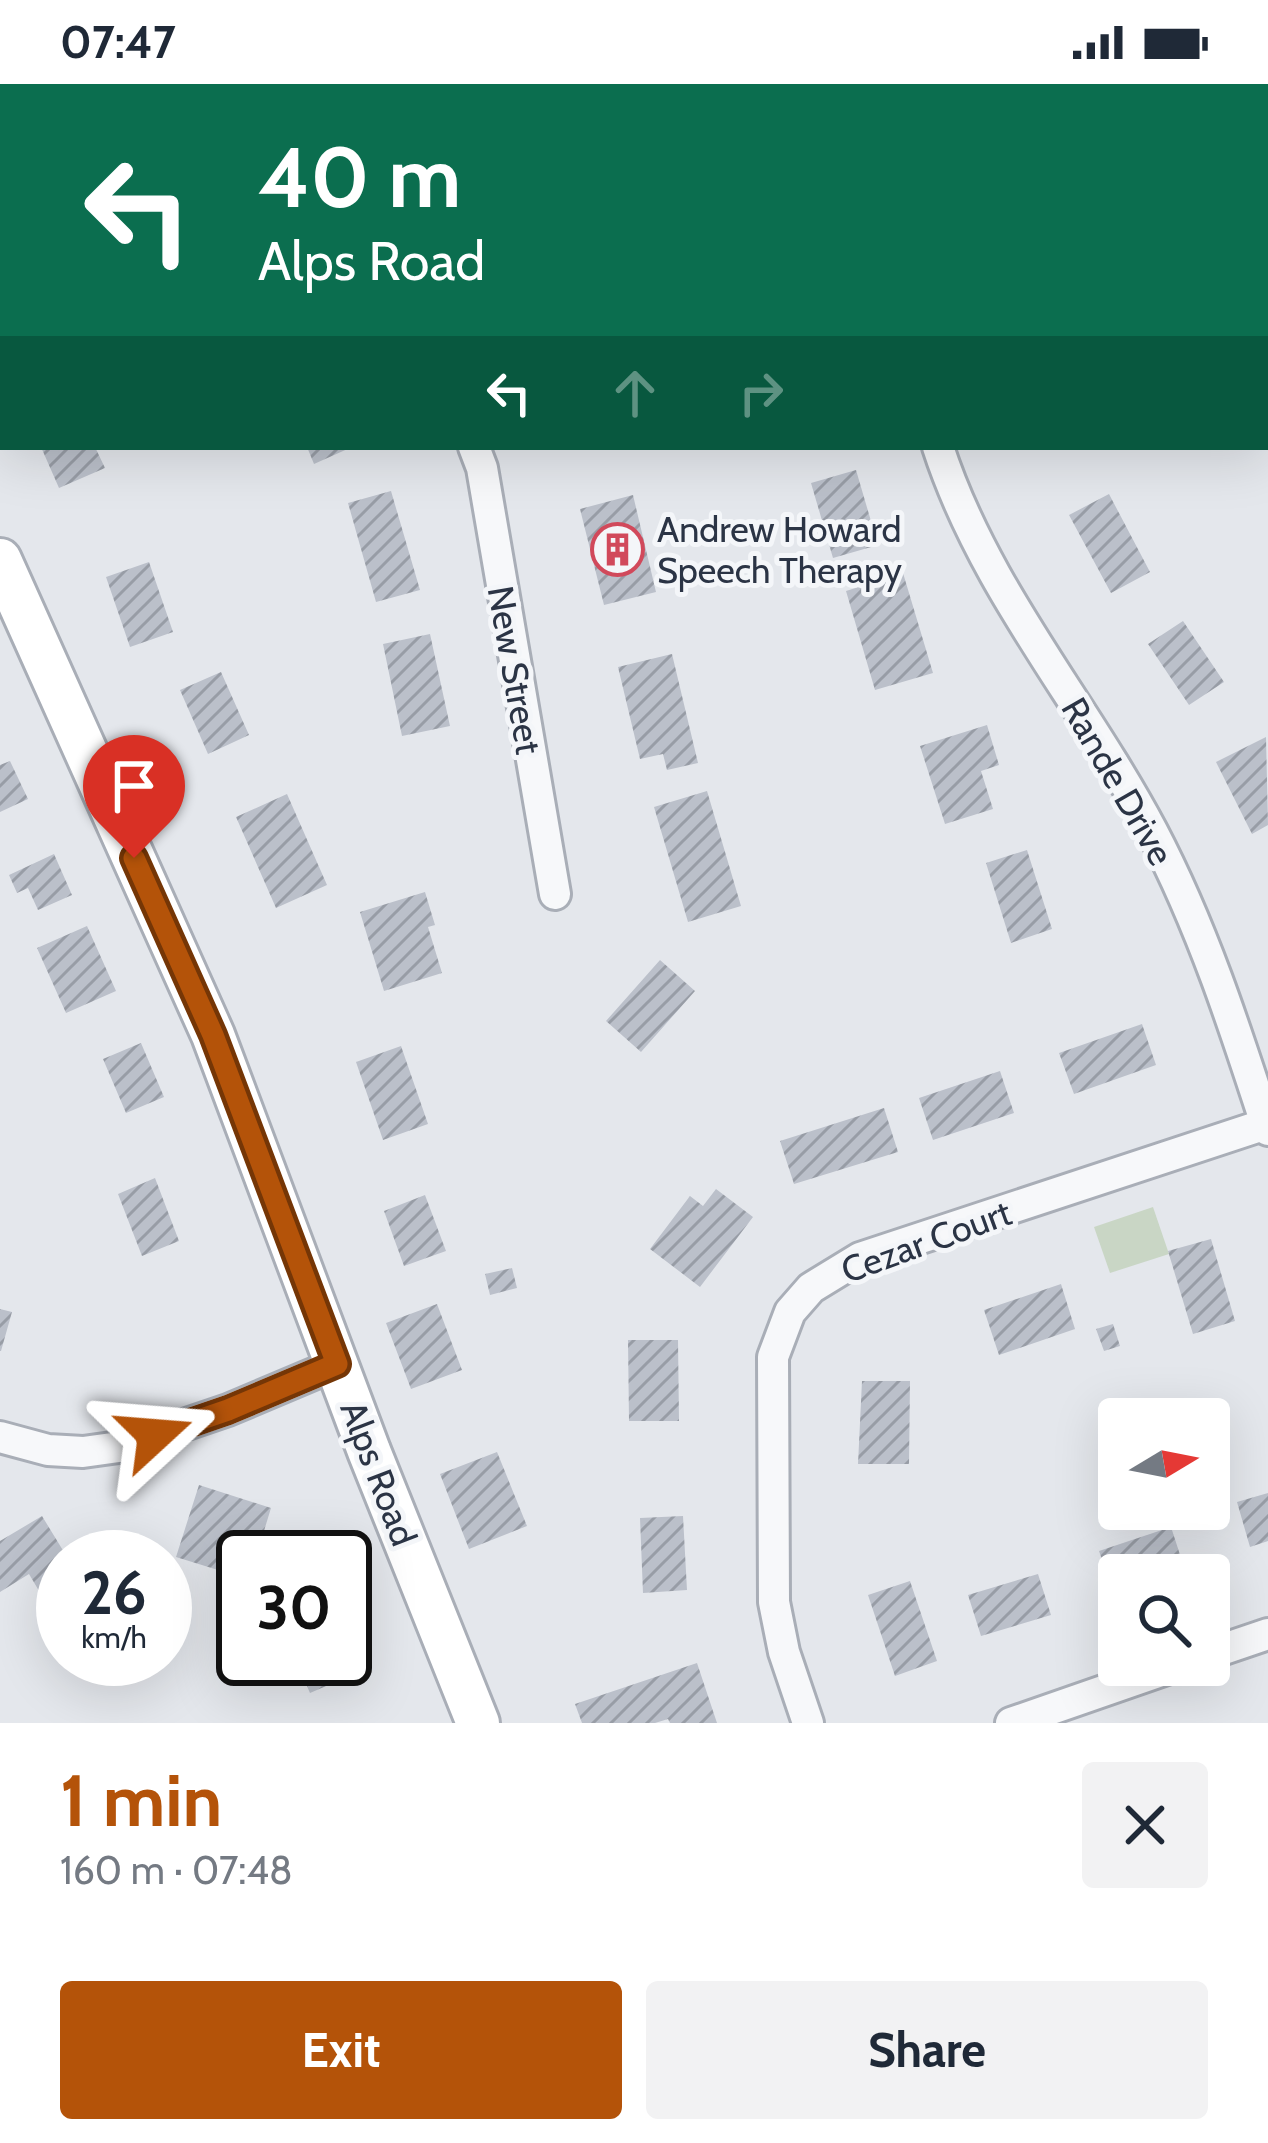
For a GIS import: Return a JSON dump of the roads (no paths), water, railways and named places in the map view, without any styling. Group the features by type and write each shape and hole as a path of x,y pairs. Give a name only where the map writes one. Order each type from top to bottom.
{"main road":[{"name":"Alps Road","path":"0,560 213,1035 478,1723"}],"street":[{"name":"New Street","path":"475,450 555,894"},
{"name":"Rande Drive","path":"939,450 974,536 1012,609 1104,749 1192,914 1267,1127"},
{"name":"Cezar Court","path":"808,1723 784,1652 771,1569 773,1357 790,1312 811,1288 860,1258 1267,1127"},
{"path":"0,1437 48,1450 119,1447 228,1410 337,1364"},
{"path":"1230,1647 1268,1634"},
{"path":"1012,1723 1118,1686"}],"place":[{"name":"Andrew Howard Speech Therapy","path":"618,550"}]}
